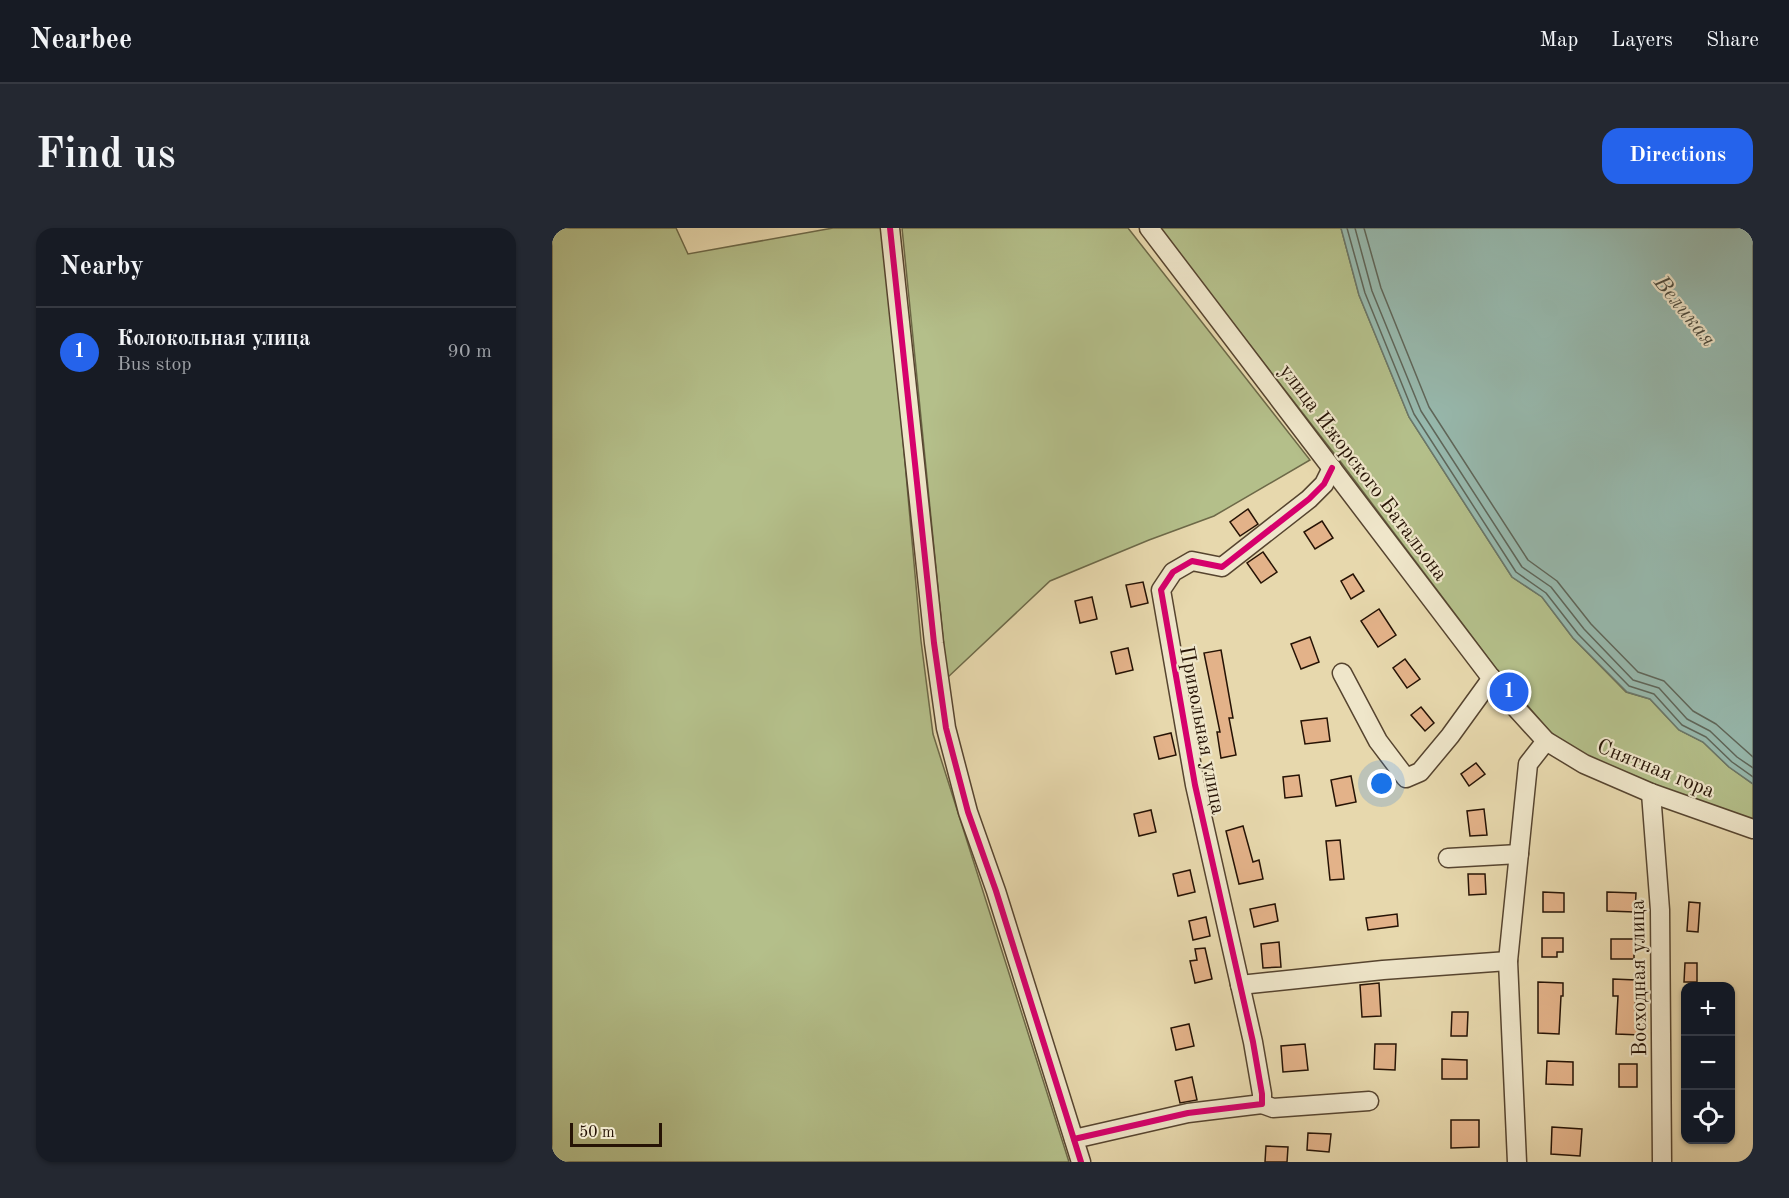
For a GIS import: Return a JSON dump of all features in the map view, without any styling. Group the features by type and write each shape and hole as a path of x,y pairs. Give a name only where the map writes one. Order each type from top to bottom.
{"street":[{"path":"890,228 934,643 946,728 968,812 996,891 1081,1162"},
{"name":"улица Ижорского Батальона","path":"1149,228 1492,678 1546,741"},
{"name":"Привольная улица","path":"1262,1099 1240,985 1195,785 1161,590 1173,572 1192,561 1222,567 1309,499 1324,484 1332,468"},
{"path":"1342,673 1378,741 1406,778 1420,772 1450,736 1492,678"},
{"path":"1517,1162 1508,961 1528,764 1546,741"},
{"name":"Снятная гора","path":"1546,741 1584,764 1651,793 1753,829"},
{"name":"Восходная улица","path":"1651,793 1660,910 1662,1162"},
{"path":"1448,858 1519,854"},
{"path":"1240,985 1383,970 1508,961"},
{"path":"1074,1139 1262,1099 1273,1108 1369,1101"}],"green space":[{"path":"552,228 676,228 688,254 833,228 884,228 921,641 933,734 1069,1162 552,1162"},
{"path":"902,228 1128,228 1310,460 1214,516 1050,581 947,678"},
{"path":"1159,228 1341,228 1359,295 1409,417 1512,577 1542,597 1573,638 1626,692 1650,699 1679,730 1703,742 1729,767 1753,784 1753,821 1653,786 1587,759 1551,733 1498,671 1340,461"}],"water":[{"name":"Великая","path":"1341,228 1753,228 1753,784 1729,767 1703,742 1679,730 1650,699 1627,692 1573,638 1542,597 1512,577 1409,417 1359,295"}],"building":[{"path":"1248,509 1258,524 1240,536 1230,522"},
{"path":"1322,521 1333,538 1315,549 1304,532"},
{"path":"1263,552 1277,572 1261,583 1247,563"},
{"path":"1353,574 1364,591 1351,599 1341,581"},
{"path":"1143,582 1148,603 1131,607 1126,585"},
{"path":"1092,597 1097,619 1080,623 1075,601"},
{"path":"1379,609 1396,635 1378,647 1361,621"},
{"path":"1310,637 1319,662 1301,669 1291,644"},
{"path":"1128,648 1133,670 1116,674 1111,652"},
{"path":"1221,650 1233,718 1229,718 1236,755 1221,758 1217,732 1220,732 1204,653"},
{"path":"1405,659 1420,679 1407,688 1393,668"},
{"path":"1421,707 1434,723 1425,731 1411,715"},
{"path":"1327,718 1330,741 1305,744 1301,721"},
{"path":"1171,733 1176,755 1159,759 1154,737"},
{"path":"1476,763 1485,774 1469,786 1461,774"},
{"path":"1299,775 1302,796 1285,798 1283,777"},
{"path":"1351,776 1356,802 1336,806 1331,780"},
{"path":"1484,809 1487,835 1470,836 1467,811"},
{"path":"1151,810 1156,832 1139,836 1134,814"},
{"path":"1243,826 1253,862 1259,860 1263,879 1239,884 1226,831"},
{"path":"1340,840 1344,879 1330,880 1326,841"},
{"path":"1190,870 1195,892 1178,896 1173,874"},
{"path":"1468,874 1485,874 1486,894 1469,895"},
{"path":"1543,892 1564,893 1564,912 1543,912"},
{"path":"1607,892 1636,893 1635,912 1607,911"},
{"path":"1689,902 1700,903 1698,932 1687,931"},
{"path":"1275,904 1278,921 1254,927 1250,909"},
{"path":"1397,914 1398,926 1368,930 1366,918"},
{"path":"1206,917 1210,936 1193,940 1189,921"},
{"path":"1542,938 1563,938 1563,952 1557,952 1557,957 1542,957"},
{"path":"1611,939 1634,939 1634,959 1611,959"},
{"path":"1279,942 1281,967 1263,968 1261,944"},
{"path":"1205,948 1212,979 1195,983 1190,961 1197,960 1195,949"},
{"path":"1685,963 1697,963 1697,982 1684,982"},
{"path":"1613,979 1636,980 1635,1015 1642,1015 1641,1035 1616,1034 1618,996 1613,996"},
{"path":"1538,982 1563,983 1559,1034 1538,1033"},
{"path":"1379,983 1381,1016 1362,1017 1360,985"},
{"path":"1452,1012 1468,1012 1467,1036 1451,1036"},
{"path":"1189,1024 1194,1046 1176,1050 1171,1028"},
{"path":"1305,1044 1308,1070 1283,1072 1281,1046"},
{"path":"1375,1044 1396,1044 1395,1070 1374,1069"},
{"path":"1442,1059 1467,1060 1467,1079 1442,1079"},
{"path":"1547,1061 1573,1062 1573,1085 1546,1084"},
{"path":"1619,1064 1637,1064 1637,1087 1619,1087"},
{"path":"1192,1077 1197,1100 1180,1103 1175,1081"},
{"path":"1451,1120 1479,1120 1479,1147 1451,1148"},
{"path":"1552,1127 1582,1129 1580,1156 1551,1154"},
{"path":"1308,1133 1331,1134 1329,1152 1307,1150"},
{"path":"1266,1146 1288,1147 1287,1162 1265,1162"}],"cycle path":[{"path":"890,228 934,643 946,728 968,812 996,891 1081,1162"},
{"path":"1074,1139 1188,1113 1262,1104 1253,1042 1195,785 1161,590 1173,572 1192,561 1222,567 1309,499 1324,484 1332,468"}],"place":[{"name":"Колокольная улица","path":"1509,692"}]}
